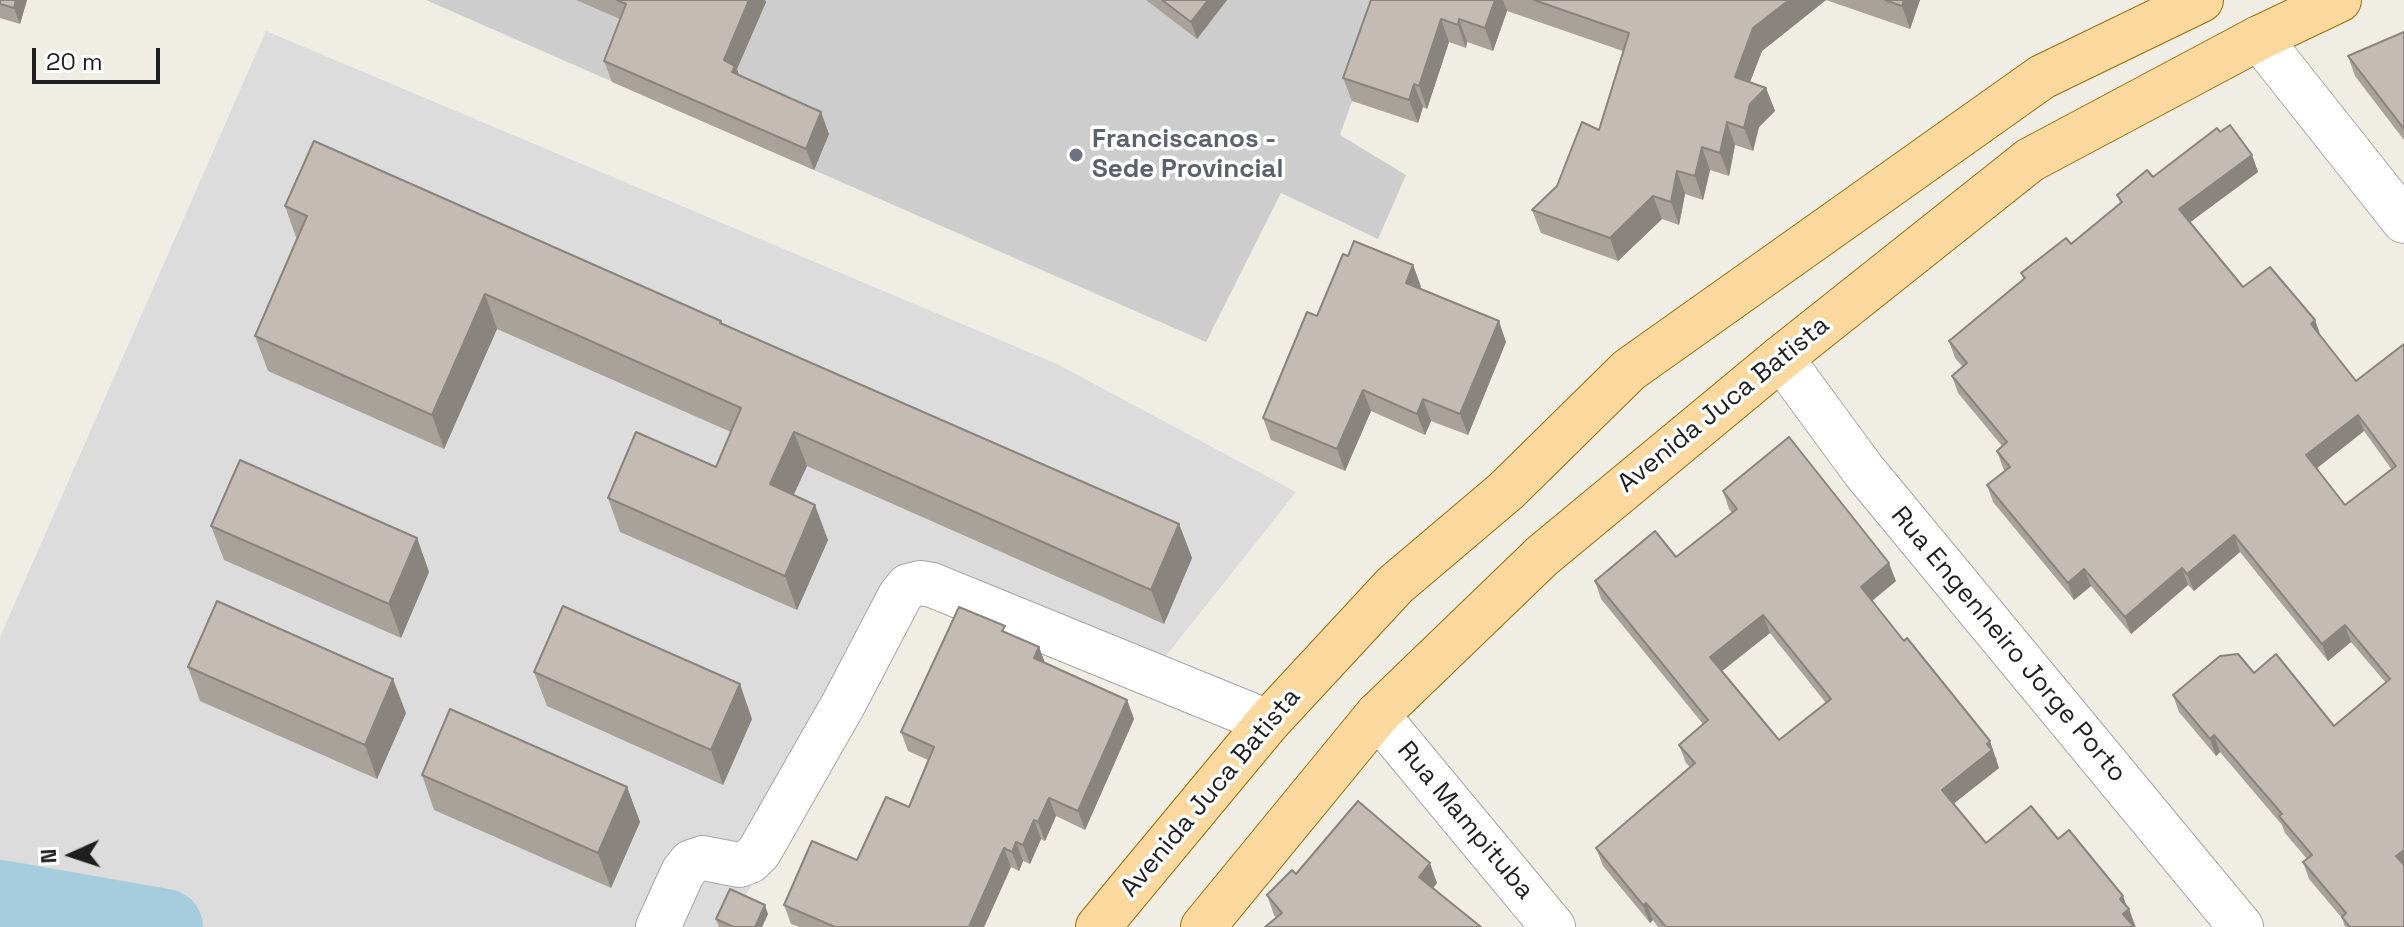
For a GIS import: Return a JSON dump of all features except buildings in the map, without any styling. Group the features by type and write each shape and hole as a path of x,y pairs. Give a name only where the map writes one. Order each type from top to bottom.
{"main road":[{"name":"Avenida Juca Batista","path":"1098,927 1268,722 1395,585 1506,491 1629,370 2042,77 2201,0"},
{"name":"Avenida Juca Batista","path":"1203,927 1377,715 1542,556 1781,358 2030,160 2259,38 2339,0"}],"street":[{"path":"2259,38 2404,221"},
{"name":"Rua Engenheiro Jorge Porto","path":"1781,358 1864,471 2241,927"},
{"path":"658,927 683,872 691,862 703,858 739,865 750,861 759,852 908,586 920,583 932,585 1268,722"},
{"name":"Rua Mampituba","path":"1377,715 1553,927"}],"shaded area":[{"name":"Franciscanos - Sede Provincial","path":"426,0 1388,0 1340,135 1406,175 1378,239 1281,193 1206,342"},
{"path":"266,31 1057,364 1296,492 1150,676 938,568 727,927 0,927 0,637"}],"waterway":[{"path":"0,898 165,927"}],"place":[{"name":"Franciscanos - Sede Provincial","path":"1076,155"}]}
